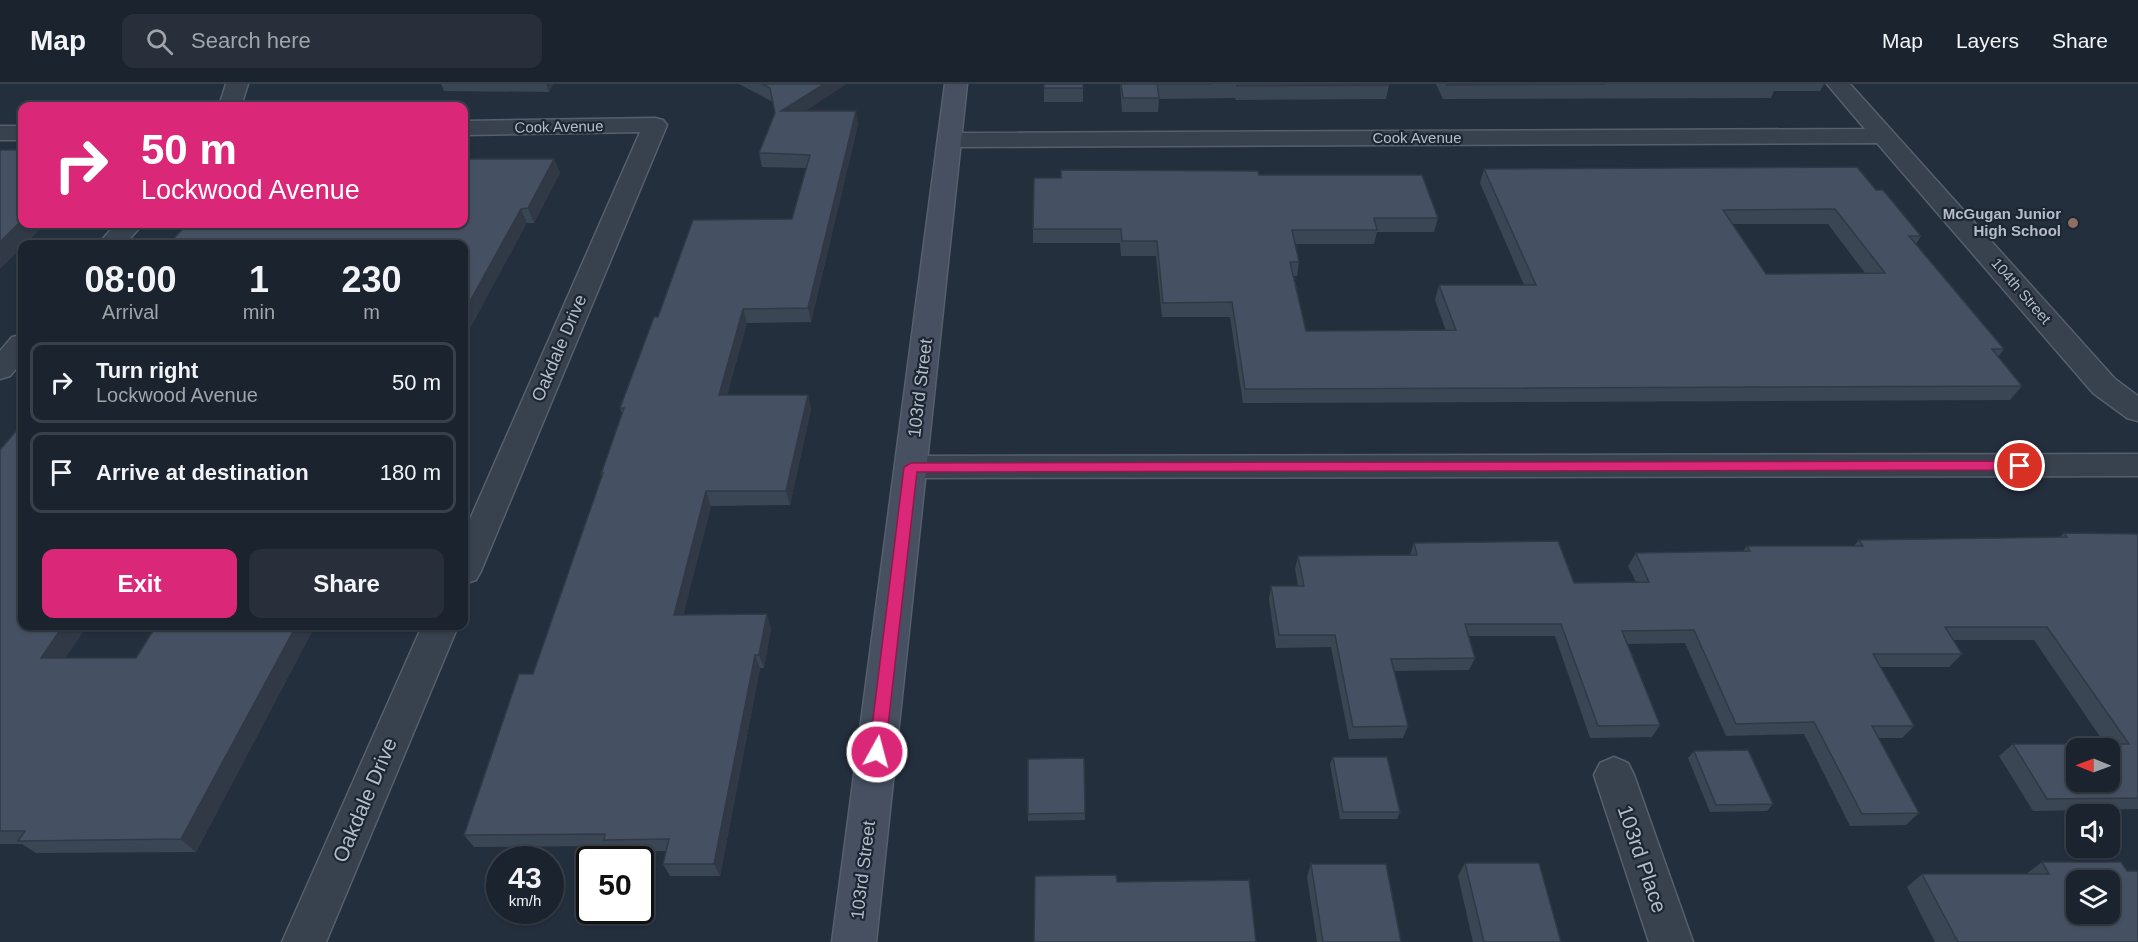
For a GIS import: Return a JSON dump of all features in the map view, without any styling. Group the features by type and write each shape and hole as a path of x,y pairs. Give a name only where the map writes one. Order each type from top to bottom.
{"main road":[{"name":"103rd Street","path":"854,942 956,84"}],"street":[{"path":"231,102 237,84"},
{"name":"104th Street","path":"1838,84 2104,386 2138,411"},
{"name":"Cook Avenue","path":"468,128 655,125"},
{"name":"Oakdale Drive","path":"468,562 655,125"},
{"path":"0,133 18,133"},
{"name":"Cook Avenue","path":"950,140 1884,136"},
{"path":"115,240 126,228"},
{"path":"0,369 18,349"},
{"path":"911,467 2138,465"},
{"name":"Oakdale Drive","path":"304,942 438,630"},
{"name":"103rd Place","path":"1614,775 1671,942"}],"building":[{"path":"762,84 824,84 781,111 856,111 808,308 743,309 719,395 808,395 786,491 706,491 674,615 767,614 759,655 755,655 714,864 663,864 669,839 604,840 605,834 464,835 519,674 533,674 603,473 601,474 624,408 620,408 654,317 658,317 693,220 792,219 810,155 759,153 775,113 770,88"},
{"path":"1044,84 1083,84 1083,88 1044,88"},
{"path":"1121,84 1157,84 1159,98 1123,98"},
{"path":"1237,84 1388,84 1389,85 1237,86"},
{"path":"1446,84 1605,84 1446,85"},
{"path":"0,150 18,150 18,224 0,242"},
{"path":"468,159 554,159 528,208 521,209 468,305 468,240 173,240 183,228 468,228"},
{"path":"1857,167 1876,190 1883,190 1921,236 1909,236 2004,349 1992,349 2022,386 1245,389 1232,302 1163,303 1157,241 1122,241 1121,229 1033,229 1034,178 1061,178 1061,170 1258,171 1259,175 1422,175 1438,218 1374,218 1377,230 1292,230 1299,262 1290,262 1306,331 1456,330 1439,285 1536,285 1484,169","holes":["1835,209 1885,273 1766,274 1723,210"]},
{"path":"18,429 18,630 60,630 41,658 136,658 154,630 294,630 181,839 18,841 25,831 0,831 0,450"},
{"path":"2064,533 2138,534 2138,798 2047,799 2013,744 2066,744 2066,792 2120,792 2120,744 2129,744 2047,627 1945,627 1962,654 1873,654 1914,726 1872,726 1919,813 1862,814 1814,722 1736,724 1694,630 1622,631 1660,725 1598,726 1561,624 1465,624 1475,658 1391,659 1408,726 1353,727 1335,635 1279,635 1271,586 1304,586 1298,556 1417,555 1414,543 1558,541 1574,583 1649,582 1636,553 1750,551 1747,546 1863,546 1859,540 2067,537"},
{"path":"1748,750 1773,804 1716,805 1694,751"},
{"path":"1333,757 1387,757 1400,812 1343,812"},
{"path":"1084,758 1085,813 1028,814 1028,759"},
{"path":"2042,862 2121,862 2127,871 2138,871 2138,942 1958,942 1922,874 2049,874"},
{"path":"1465,863 1539,863 1561,942 1484,942"},
{"path":"1311,864 1386,864 1401,942 1323,942"},
{"path":"1116,875 1117,882 1249,880 1256,942 1034,942 1035,876"}],"place":[{"name":"McGugan Junior High School","path":"2073,223"}],"route":[{"path":"877,752 911,467 2020,466"}]}
